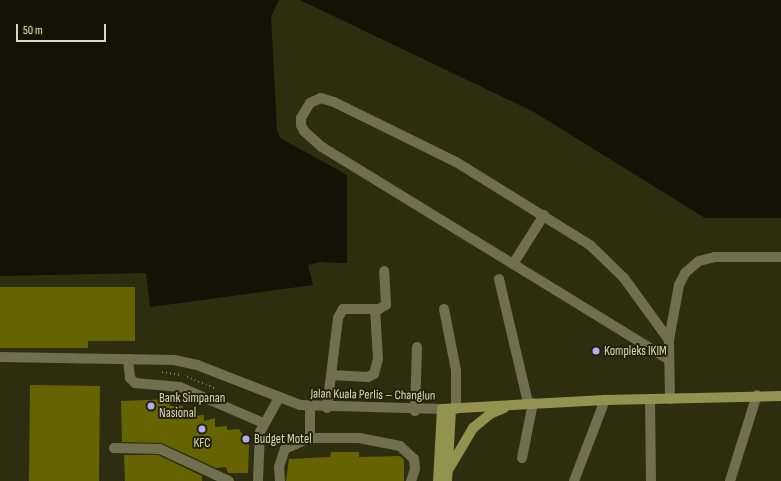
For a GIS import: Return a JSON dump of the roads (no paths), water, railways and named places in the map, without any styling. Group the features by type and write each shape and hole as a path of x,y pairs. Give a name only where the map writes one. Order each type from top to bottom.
{"main road":[{"path":"450,409 530,403 605,400 757,395 781,396"},
{"path":"447,476 473,428 490,414 515,404"},
{"name":"Jalan Kuala Perlis – Changlun","path":"447,476 450,409"},
{"name":"Jalan Kuala Perlis – Changlun","path":"438,481 450,409"}],"street":[{"path":"669,340 610,263 590,245 544,215 456,162 334,102 321,98 310,103 301,118 304,131 310,138 670,360"},
{"path":"513,264 544,215"},
{"path":"670,399 669,340 679,285 691,266 715,257 781,257"},
{"path":"327,408 340,313 348,308 383,308 388,299 384,271"},
{"path":"499,278 530,403 522,458"},
{"path":"331,375 368,377 374,374 378,359 375,309"},
{"path":"444,309 456,370 450,409"},
{"path":"415,411 417,347"},
{"name":"Jalan Kuala Perlis – Changlun","path":"0,357 128,359 184,362 279,398 310,407 415,411 450,409"},
{"path":"128,359 130,378 135,383 180,387 263,423"},
{"path":"730,481 757,395"},
{"path":"258,481 263,423 279,398"},
{"path":"650,399 651,481"},
{"path":"574,481 605,400"},
{"path":"310,407 310,438"},
{"path":"280,481 279,467 285,449 310,438 359,438 400,446 414,459 415,469 411,481"},
{"path":"114,448 160,449 229,481"}],"place":[{"name":"Kompleks IKIM","path":"596,351"},
{"name":"Bank Simpanan Nasional","path":"151,406"},
{"name":"KFC","path":"202,429"},
{"name":"Budget Motel","path":"246,439"}]}
